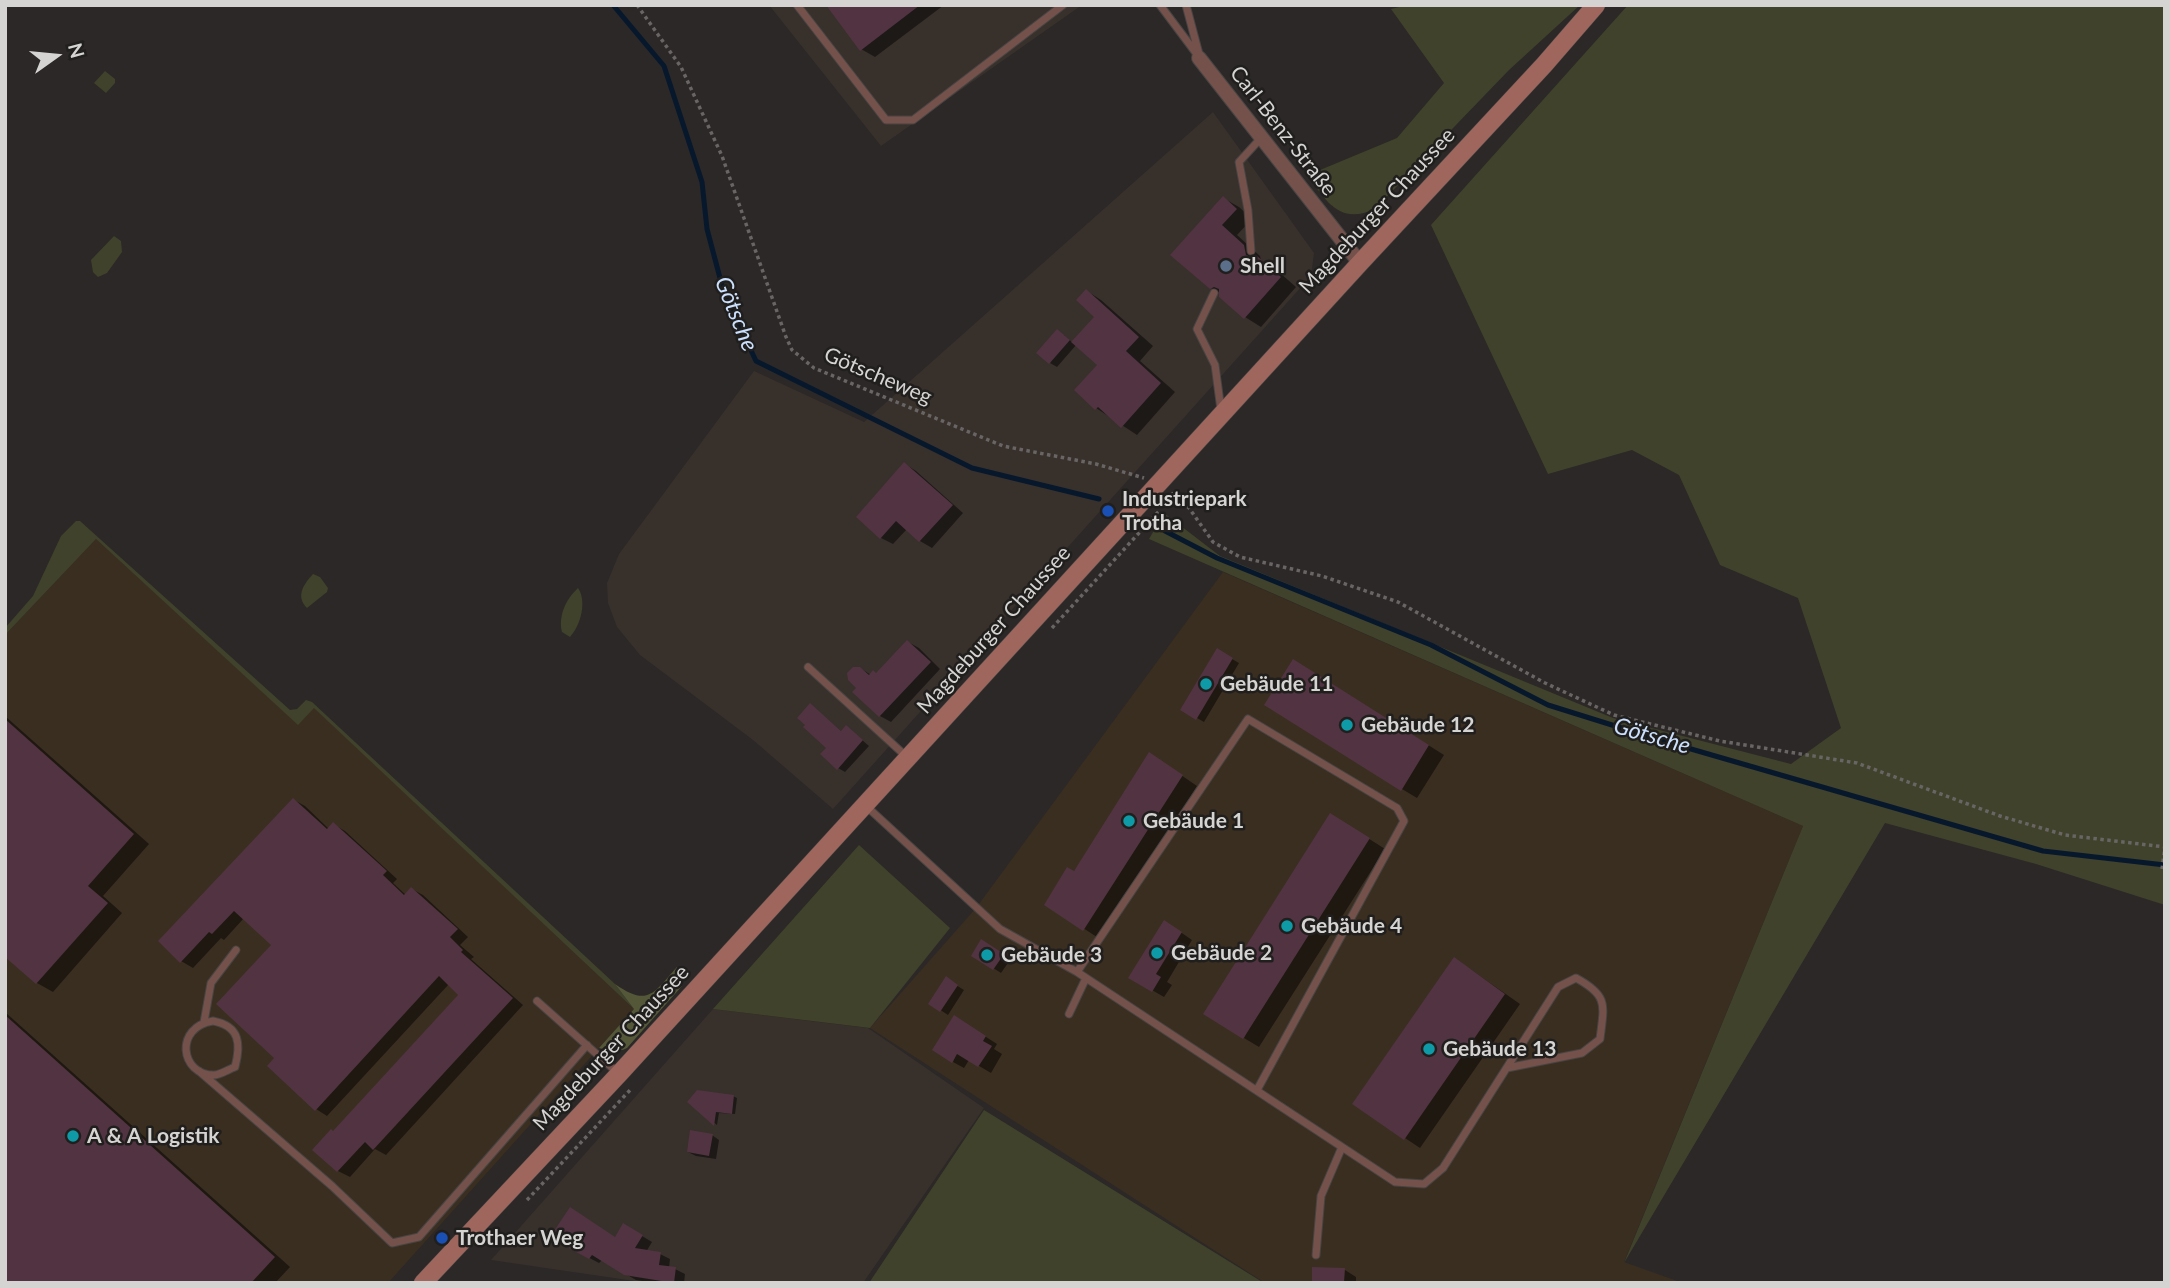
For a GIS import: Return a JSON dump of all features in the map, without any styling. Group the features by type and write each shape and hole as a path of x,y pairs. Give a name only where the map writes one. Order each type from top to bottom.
{"main road":[{"name":"Magdeburger Chaussee","path":"423,1283 620,1074 908,758 1165,487 1222,414 1544,65 1596,5"}],"street":[{"name":"Carl-Benz-Straße","path":"1199,58 1360,263"}],"lane":[{"path":"797,5 886,120 912,120 1063,5"},
{"name":"Carl-Benz-Straße","path":"1160,5 1199,58"},
{"name":"Carl-Benz-Straße","path":"1186,5 1199,58"},
{"path":"1251,251 1248,209 1239,162 1261,138"},
{"path":"1214,293 1197,329 1215,365 1222,414"},
{"path":"808,667 908,758"},
{"path":"1077,972 1248,719 1397,808 1404,821 1257,1090"},
{"path":"865,806 1000,929 1077,972 1395,1182 1424,1184 1443,1168 1558,987 1576,978 1594,988 1604,1006 1600,1039 1582,1053 1507,1068"},
{"path":"204,1022 211,983 236,950"},
{"path":"1069,1014 1086,978"},
{"path":"537,1001 620,1074"},
{"path":"199,1071 215,1075 235,1067 238,1042 229,1027 212,1021 204,1022 190,1032 185,1048 187,1057 199,1071 332,1186 392,1243 419,1237 587,1045"},
{"path":"1316,1255 1321,1196 1342,1147"}],"path":[{"name":"Götscheweg","path":"637,5 681,67 722,156 792,351 814,368 1003,446 1096,464 1165,487"},
{"path":"1165,487 1189,508 1213,542 1240,557 1322,576 1398,602 1545,683 1614,715 1720,741 1857,763 2000,816 2065,835 2165,848 2162,869"}],"shaded area":[{"path":"769,5 1082,5 881,146"},
{"path":"1213,112 1314,253 1311,276 833,809 753,740 640,655 617,627 608,603 607,583 619,554 754,371 864,422"},
{"path":"96,539 298,724 314,707 634,1009 388,1283 5,1283 5,635"},
{"path":"1223,572 1803,826 1624,1262 1683,1283 1265,1283 870,1028 976,908"},
{"path":"713,1009 868,1028 984,1108 863,1283 648,1283 491,1260"}],"green space":[{"path":"1407,5 1580,5 1509,70 1375,209 1363,213 1343,212 1328,202 1308,175 1397,138 1444,83 1391,9"},
{"path":"1628,5 2165,5 2165,905 2036,864 1885,823 1624,1263 1803,826 1149,539 1164,513 1220,556 1613,718 1791,764 1841,728 1798,598 1720,565 1679,475 1632,450 1548,474 1431,225"},
{"path":"105,71 115,79 115,83 106,93 94,83"},
{"path":"114,236 121,241 122,252 107,273 98,277 93,272 91,260"},
{"path":"76,521 80,521 290,710 297,709 306,700 312,702 615,984 634,1009 314,708 298,725 96,539 5,635 5,628 33,596 61,536"},
{"path":"313,574 320,577 328,588 327,592 307,608 301,595"},
{"path":"578,588 582,599 582,613 570,637 562,632 561,620 570,597"},
{"path":"859,845 950,928 870,1028 713,1009"},
{"path":"677,967 682,986 627,1048 613,1051 599,1048 634,1009 615,984 626,991 643,996 656,990"},
{"path":"984,1110 1264,1283 869,1283"}],"building":[{"path":"826,5 920,5 860,51"},
{"name":"Shell","path":"1223,196 1237,209 1222,225 1244,245 1246,255 1256,255 1281,277 1244,319 1219,297 1219,289 1210,289 1170,255"},
{"path":"1086,289 1139,337 1126,351 1161,383 1121,428 1098,407 1095,410 1074,390 1097,365 1071,342 1094,317 1076,300"},
{"path":"1057,329 1070,340 1049,364 1036,353"},
{"path":"904,462 953,505 919,542 896,521 880,539 856,517"},
{"path":"907,640 931,662 879,717 852,692 856,688 848,680 847,673 853,667 860,667 869,675 873,670 876,673"},
{"name":"Gebäude 11","path":"1217,648 1233,658 1196,720 1180,710"},
{"name":"Gebäude 12","path":"1293,659 1429,745 1401,791 1264,705"},
{"path":"810,703 841,731 846,725 863,740 837,770 820,754 826,748 797,718"},
{"path":"5,719 134,834 88,886 108,903 36,984 5,957"},
{"name":"Gebäude 1","path":"1149,752 1183,775 1083,931 1044,905 1067,867 1074,871"},
{"path":"293,798 327,829 333,822 387,871 383,875 404,895 411,887 458,929 450,937 463,950 461,952 513,998 373,1150 365,1142 337,1172 312,1150 331,1129 333,1131 458,995 439,976 315,1111 267,1066 274,1058 216,1004 271,945 234,911 212,934 209,932 180,963 158,941"},
{"name":"Gebäude 4","path":"1330,813 1370,838 1243,1039 1203,1014"},
{"name":"Gebäude 2","path":"1164,920 1182,932 1156,974 1161,977 1152,992 1128,978"},
{"name":"Gebäude 3","path":"981,939 1004,954 993,970 971,956"},
{"name":"Gebäude 13","path":"1454,957 1505,994 1404,1140 1352,1104"},
{"path":"946,976 958,985 940,1012 928,1004"},
{"name":"A & A Logistik","path":"5,1015 275,1257 251,1283 5,1283"},
{"path":"954,1015 986,1036 983,1041 992,1046 978,1067 957,1054 952,1063 932,1050"},
{"path":"697,1090 734,1095 732,1114 716,1112 714,1126 687,1102"},
{"path":"690,1130 713,1134 709,1156 687,1152"},
{"path":"570,1207 615,1237 623,1223 643,1235 635,1248 661,1252 659,1265 676,1267 674,1283 624,1275 592,1255 589,1259 565,1246 567,1242 554,1231"},
{"path":"1312,1267 1345,1268 1344,1283 1312,1283"}],"waterway":[{"name":"Götsche","path":"613,5 664,66 702,182 707,229 724,293 756,361 972,468 1099,499"},
{"name":"Götsche","path":"1165,531 1217,558 1431,645 1548,705 2043,851 2165,865"}],"place":[{"name":"Shell","path":"1226,266"},
{"name":"Industriepark Trotha","path":"1108,511"},
{"name":"Gebäude 11","path":"1206,684"},
{"name":"Gebäude 12","path":"1347,725"},
{"name":"Gebäude 1","path":"1129,821"},
{"name":"Gebäude 4","path":"1287,926"},
{"name":"Gebäude 2","path":"1157,953"},
{"name":"Gebäude 3","path":"987,955"},
{"name":"Gebäude 13","path":"1429,1049"},
{"name":"A & A Logistik","path":"73,1136"},
{"name":"Trothaer Weg","path":"442,1238"}]}
